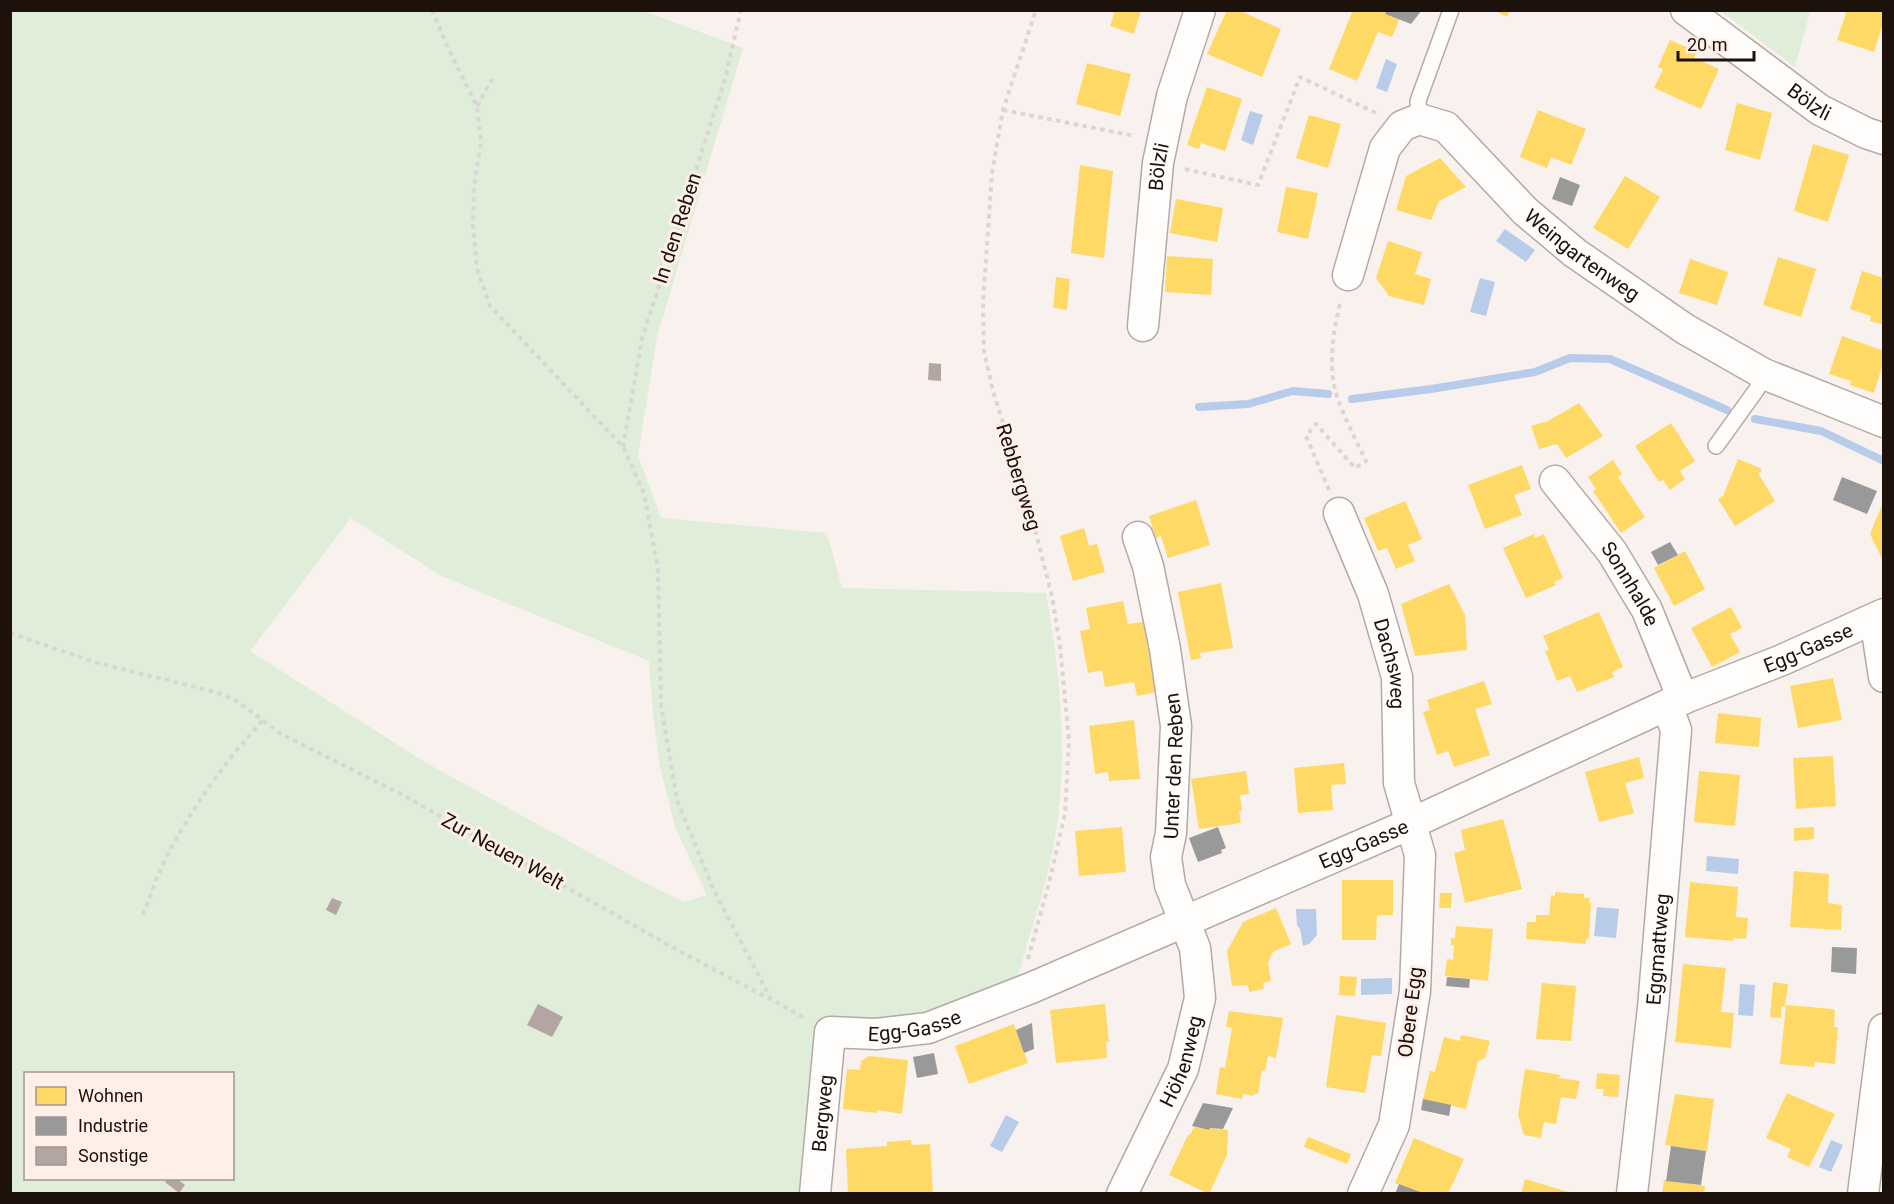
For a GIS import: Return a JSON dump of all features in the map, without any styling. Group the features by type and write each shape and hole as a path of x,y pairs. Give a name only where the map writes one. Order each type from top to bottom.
{"street":[{"name":"Bölzli","path":"1143,326 1161,152 1172,96 1200,10"},
{"name":"Bölzli","path":"1686,10 1820,110 1866,133 1884,139"},
{"path":"1348,275 1385,148 1411,123"},
{"name":"Weingartenweg","path":"1411,123 1446,127 1525,211 1575,253 1685,329 1764,374 1884,422"},
{"name":"Sonnhalde","path":"1555,481 1612,552 1647,610 1675,702"},
{"name":"Dachsweg","path":"1339,513 1373,594 1397,677 1399,783 1410,824"},
{"name":"Unter den Reben","path":"1138,537 1148,566 1165,649 1176,726 1171,833 1166,857 1170,885 1184,923"},
{"path":"1879,616 1884,677"},
{"name":"Egg-Gasse","path":"830,1032 876,1034 928,1028 1031,988 1410,824 1675,702 1782,660 1879,616"},
{"name":"Eggmattweg","path":"1632,1194 1653,1008 1676,730 1675,702"},
{"name":"Obere Egg","path":"1363,1194 1394,1125 1415,990 1420,855 1410,824"},
{"name":"Höhenweg","path":"1122,1194 1183,1069 1200,998 1195,948 1184,923"},
{"path":"1863,1194 1884,1029"},
{"name":"Bergweg","path":"815,1194 830,1032"}],"lane":[{"path":"1411,123 1451,10"},
{"path":"1716,446 1757,389 1764,374"}],"path":[{"path":"432,10 477,107 481,141 474,187 474,226 477,269 490,306 623,447 644,494 658,569 661,705 677,800 714,891 771,999"},
{"name":"In den Reben","path":"623,447 642,339 724,79 741,10"},
{"name":"Rebbergweg","path":"1030,945 1049,883 1065,814 1069,740 1060,646 1052,596 1028,502 993,391 984,351 983,302 992,173 1003,110 1036,10"},
{"path":"1003,110 1161,152 1258,185 1300,77 1411,123"},
{"path":"477,107 492,79"},
{"path":"1339,513 1306,436 1316,424 1355,468 1366,461 1333,381 1332,350 1335,324 1348,275"},
{"name":"Zur Neuen Welt","path":"10,633 94,662 215,692 237,701 280,734 401,794 681,952 830,1032"},
{"path":"143,915 165,862 202,797 231,755 263,720"}],"green space":[{"path":"10,11 644,11 743,48 657,337 638,455 661,518 827,533 842,588 1046,593 1055,649 1060,705 1061,789 1055,837 1046,877 1018,977 1012,990 933,1019 836,1021 809,1193 13,1194 11,1191","holes":["351,518 441,576 649,661 660,767 675,827 707,895 684,902 643,882 428,764 250,651"]},
{"path":"1721,11 1810,11 1795,67"}],"water":[{"path":"1386,59 1397,64 1387,92 1376,88"},
{"path":"1250,111 1263,115 1253,145 1241,140"},
{"path":"1505,229 1535,250 1526,262 1496,241"},
{"path":"1480,278 1495,282 1486,316 1470,312"},
{"path":"1707,856 1739,859 1738,874 1706,871"},
{"path":"1597,907 1619,909 1616,938 1594,936"},
{"path":"1296,909 1316,909 1317,935 1309,944 1303,946 1297,925"},
{"path":"1392,978 1392,994 1361,995 1361,979"},
{"path":"1740,984 1755,985 1753,1016 1738,1015"},
{"path":"1006,1115 1019,1122 1002,1152 990,1146"},
{"path":"1831,1140 1843,1145 1831,1172 1819,1167"}],"building: Wohnen":[{"path":"1115,10 1141,10 1134,34 1110,26"},
{"path":"1227,10 1238,10 1281,29 1262,77 1207,54"},
{"path":"1353,10 1387,10 1385,14 1399,20 1392,37 1378,32 1357,81 1329,69"},
{"path":"1494,10 1510,10 1507,17"},
{"path":"1847,10 1884,10 1884,20 1874,52 1837,40"},
{"path":"1670,40 1697,52 1694,58 1719,69 1701,109 1654,88 1663,69 1658,67"},
{"path":"1087,63 1131,74 1120,116 1076,104"},
{"path":"1207,87 1242,99 1225,151 1201,143 1199,149 1187,145"},
{"path":"1737,103 1772,113 1760,160 1725,150"},
{"path":"1538,110 1586,129 1571,165 1551,157 1547,168 1520,157"},
{"path":"1309,115 1341,124 1328,168 1296,158"},
{"path":"1813,144 1849,155 1828,222 1794,211"},
{"path":"1440,158 1466,187 1439,201 1431,220 1396,210 1406,176"},
{"path":"1080,165 1113,171 1104,258 1071,253"},
{"path":"1625,176 1660,197 1628,249 1593,228"},
{"path":"1286,187 1318,193 1308,239 1277,232"},
{"path":"1176,199 1223,208 1217,242 1170,233"},
{"path":"1388,241 1422,252 1415,274 1431,279 1424,305 1389,296 1376,278"},
{"path":"1167,256 1213,259 1211,295 1165,292"},
{"path":"1778,257 1816,269 1801,317 1763,305"},
{"path":"1690,259 1728,272 1717,305 1679,293"},
{"path":"1862,271 1884,278 1884,325 1870,321 1871,316 1850,309"},
{"path":"1056,277 1070,279 1067,310 1053,308"},
{"path":"1842,336 1884,351 1884,360 1874,393 1850,385 1851,381 1829,374"},
{"path":"1579,403 1603,436 1566,458 1557,444 1539,449 1531,426 1548,421"},
{"path":"1671,423 1695,461 1680,471 1685,479 1670,490 1663,480 1659,482 1635,446"},
{"path":"1738,459 1760,468 1762,471 1758,473 1775,501 1735,526 1718,499 1723,496"},
{"path":"1613,460 1622,474 1618,477 1645,517 1621,533 1593,491 1596,489 1588,477"},
{"path":"1522,465 1531,489 1514,495 1522,515 1485,529 1468,485"},
{"path":"1196,500 1210,545 1168,558 1161,536 1156,538 1149,516"},
{"path":"1884,500 1884,563 1870,534"},
{"path":"1405,501 1422,539 1408,545 1415,561 1396,569 1387,548 1378,551 1364,518"},
{"path":"1084,528 1089,546 1097,544 1105,572 1073,581 1060,536"},
{"path":"1534,534 1535,538 1544,534 1563,578 1554,582 1556,585 1526,598 1503,548"},
{"path":"1685,551 1705,589 1674,606 1654,568"},
{"path":"1221,583 1233,648 1200,653 1201,658 1191,660 1178,592"},
{"path":"1449,584 1465,615 1467,650 1415,656 1401,604"},
{"path":"1123,601 1128,624 1143,622 1156,692 1137,696 1134,682 1105,687 1102,670 1088,673 1080,631 1090,629 1086,608"},
{"path":"1731,607 1742,628 1730,634 1740,652 1712,667 1691,628"},
{"path":"1599,612 1623,667 1612,672 1614,677 1577,692 1570,676 1557,681 1545,651 1549,650 1543,636"},
{"path":"1833,678 1842,720 1798,728 1790,686"},
{"path":"1484,681 1492,704 1475,709 1490,755 1454,767 1448,751 1437,755 1423,712 1430,710 1427,700"},
{"path":"1718,713 1761,718 1759,747 1715,743"},
{"path":"1134,720 1140,779 1109,781 1108,772 1095,774 1089,726"},
{"path":"1833,756 1836,806 1796,809 1793,758"},
{"path":"1639,757 1644,778 1625,783 1634,813 1599,822 1585,772"},
{"path":"1344,763 1346,784 1331,785 1333,810 1298,813 1294,768"},
{"path":"1246,771 1249,794 1240,795 1241,823 1199,829 1191,779"},
{"path":"1699,771 1740,775 1735,826 1694,822"},
{"path":"1503,819 1522,889 1465,903 1454,853 1465,850 1461,830"},
{"path":"1122,827 1126,872 1079,876 1075,831"},
{"path":"1814,827 1814,839 1794,841 1794,828"},
{"path":"1794,871 1829,874 1828,903 1842,905 1841,930 1790,927"},
{"path":"1342,880 1393,880 1393,915 1377,915 1376,940 1342,940"},
{"path":"1690,882 1738,887 1736,917 1748,918 1746,939 1734,938 1733,941 1685,937"},
{"path":"1555,892 1584,894 1584,898 1590,898 1589,939 1586,938 1586,944 1526,939 1527,922 1536,922 1536,915 1549,915 1551,895 1555,896"},
{"path":"1440,893 1452,893 1451,908 1439,908"},
{"path":"1276,908 1291,944 1273,952 1268,963 1271,981 1263,983 1264,989 1249,992 1248,985 1232,986 1227,951 1243,922"},
{"path":"1456,926 1493,929 1488,981 1445,976 1447,959 1453,960 1454,946 1451,945 1451,938 1455,938"},
{"path":"1683,964 1726,968 1721,1012 1734,1013 1731,1048 1675,1042"},
{"path":"1340,976 1357,977 1355,996 1339,995"},
{"path":"1773,982 1788,984 1781,1018 1770,1017"},
{"path":"1542,983 1576,986 1571,1041 1536,1039"},
{"path":"1105,1004 1109,1042 1106,1042 1107,1058 1056,1063 1050,1010"},
{"path":"1786,1005 1835,1011 1834,1027 1838,1027 1835,1064 1815,1062 1814,1067 1780,1064"},
{"path":"1229,1011 1283,1018 1276,1058 1268,1056 1265,1071 1262,1070 1258,1094 1254,1096 1243,1094 1242,1099 1216,1094 1220,1067 1225,1068 1232,1028 1226,1027"},
{"path":"1336,1015 1386,1023 1381,1056 1372,1055 1365,1093 1326,1087"},
{"path":"1014,1024 1028,1063 969,1084 955,1046"},
{"path":"1461,1035 1490,1041 1485,1058 1478,1061 1466,1109 1423,1099 1430,1071 1435,1072 1444,1037 1460,1041"},
{"path":"869,1056 908,1060 902,1114 877,1110 877,1113 843,1109 847,1069 860,1070 861,1061"},
{"path":"1525,1069 1580,1081 1576,1099 1561,1097 1556,1124 1544,1122 1541,1138 1524,1135 1518,1115"},
{"path":"1597,1073 1620,1075 1618,1097 1603,1096 1604,1089 1596,1089"},
{"path":"1787,1093 1835,1114 1809,1167 1787,1157 1791,1149 1766,1138"},
{"path":"1675,1094 1714,1099 1707,1151 1665,1145"},
{"path":"1194,1127 1228,1130 1227,1155 1209,1194 1169,1175"},
{"path":"1308,1137 1351,1154 1347,1164 1304,1147"},
{"path":"1414,1138 1464,1159 1448,1194 1423,1194 1395,1183"},
{"path":"911,1140 911,1145 930,1144 933,1194 848,1194 846,1149 887,1146 887,1142"},
{"path":"1525,1179 1572,1193 1572,1194 1521,1194"},
{"path":"1664,1180 1705,1186 1704,1194 1662,1194"}],"building: Industrie":[{"path":"1387,10 1422,10 1411,24 1385,14"},
{"path":"1560,177 1580,185 1572,206 1552,199"},
{"path":"1842,477 1877,491 1867,514 1833,500"},
{"path":"1670,542 1678,555 1658,565 1651,552"},
{"path":"1218,827 1226,848 1221,850 1222,853 1198,862 1189,838"},
{"path":"1832,947 1857,948 1856,974 1831,972"},
{"path":"1447,977 1470,979 1469,988 1446,986"},
{"path":"1032,1023 1034,1049 1024,1053 1016,1030"},
{"path":"934,1053 938,1074 917,1078 913,1057"},
{"path":"1423,1099 1451,1105 1449,1116 1421,1110"},
{"path":"1203,1103 1233,1108 1223,1129 1210,1128 1209,1130 1192,1126"},
{"path":"1671,1146 1706,1151 1701,1185 1666,1181"},
{"path":"1399,1184 1423,1193 1423,1194 1395,1194"}],"building: Sonstige":[{"path":"929,363 941,364 941,381 928,380"},
{"path":"332,898 342,902 336,915 326,910"},
{"path":"538,1004 563,1017 552,1037 527,1025"},
{"path":"179,1180 185,1185 179,1193 165,1182"}],"waterway":[{"path":"1352,399 1535,372 1570,358 1610,359 1727,410"},
{"path":"1199,407 1248,404 1293,391 1328,394"},
{"path":"1755,419 1821,431 1884,461"}]}
